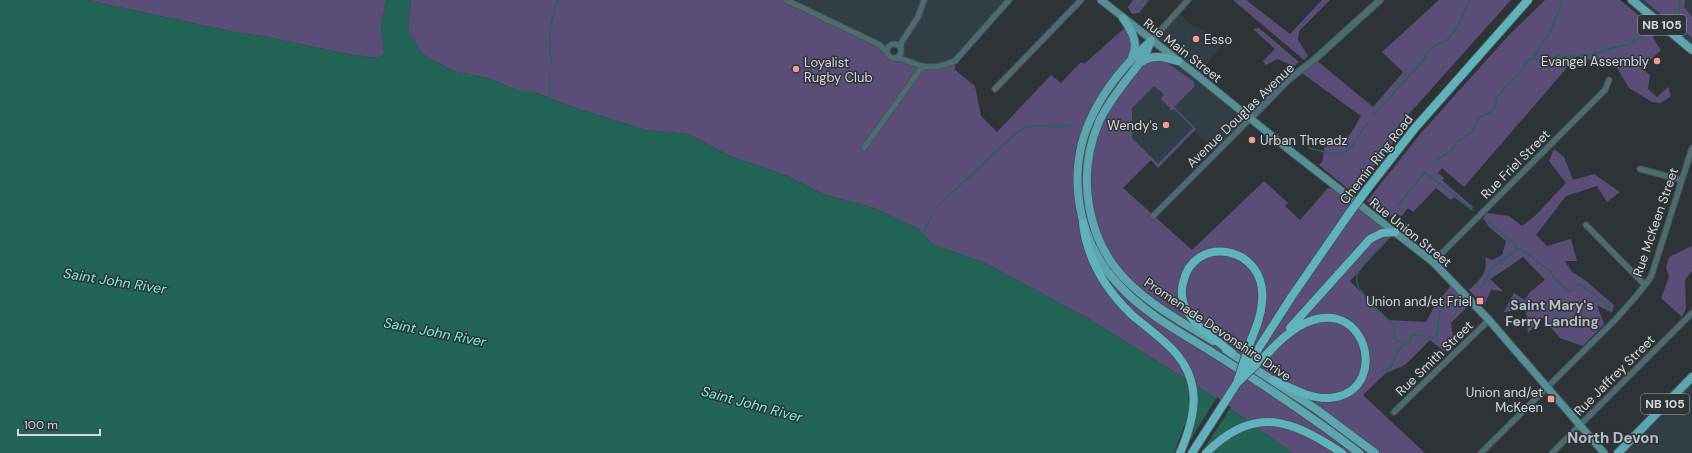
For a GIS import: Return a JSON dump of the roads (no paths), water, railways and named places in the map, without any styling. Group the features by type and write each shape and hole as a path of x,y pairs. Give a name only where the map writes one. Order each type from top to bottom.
{"highway":[{"name":"Chemin Ring Road","path":"1237,382 1307,273 1393,155 1528,0"},
{"path":"1083,223 1086,246 1095,266 1109,288 1132,315 1172,349 1188,371 1194,392 1193,416 1180,453"},
{"path":"1237,382 1269,352 1370,238 1382,233 1395,232"},
{"path":"1192,453 1237,382 1261,313 1261,282 1254,268 1241,256 1231,252 1219,251 1198,259 1189,268 1181,288 1182,298 1186,309 1202,328 1232,353"},
{"path":"1273,380 1306,394 1328,398 1338,396 1354,387 1364,371 1366,352 1358,333 1350,325 1338,319 1327,318 1311,320 1280,339"},
{"path":"1206,453 1234,430 1264,422 1279,422 1293,426 1308,432 1342,453"}],"main road":[{"name":"Rue Main Street","path":"1100,0 1250,119"},
{"name":"NB 105","path":"1632,0 1692,50"},
{"path":"1123,18 1135,39 1135,50 1130,60"},
{"name":"Promenade Devonshire Drive","path":"1151,41 1130,60 1104,95 1093,115 1082,145 1079,159 1079,206 1083,223 1094,249 1107,272 1130,296 1162,320 1285,399 1359,453"},
{"name":"Promenade Devonshire Drive","path":"1151,41 1139,64 1106,109 1090,148 1087,174 1087,193 1093,224 1104,249 1115,267 1128,283 1166,311 1273,380 1338,425 1375,453"},
{"path":"1139,64 1150,57 1156,56 1178,61"},
{"name":"Rue Union Street","path":"1250,119 1432,262 1489,320 1604,453"},
{"name":"NB 105","path":"1618,453 1692,377"},
{"path":"1627,453 1639,432"}],"street":[{"path":"786,0 880,45 889,56 904,58 922,66 932,68 944,66 955,61 1009,0"},
{"path":"895,58 899,56 903,39 918,17 924,0"},
{"path":"995,89 1081,0"},
{"path":"1151,41 1188,0"},
{"name":"Avenue Douglas Avenue","path":"1153,216 1288,80 1315,59 1380,0"},
{"path":"887,52 887,48 903,39"},
{"path":"880,45 898,45 904,58"},
{"path":"864,148 922,66"},
{"name":"Rue Friel Street","path":"1432,262 1605,90 1609,80"},
{"name":"Rue McKeen Street","path":"1481,453 1615,320 1646,285 1651,277 1692,148"},
{"path":"1640,169 1682,180"},
{"path":"1586,225 1646,285"},
{"name":"Rue Jaffrey Street","path":"1552,453 1692,313"},
{"name":"Rue Smith Street","path":"1394,412 1489,320"}],"water":[{"name":"Saint John River","path":"0,0 86,0 234,32 262,36 347,54 378,58 384,54 381,26 386,0 411,0 408,31 422,54 453,71 491,79 518,91 532,91 566,105 646,130 688,134 730,156 787,176 825,195 874,208 918,229 932,244 985,263 1089,319 1208,393 1293,453 0,453"}],"waterway":[{"path":"552,65 550,57 550,32 558,0"},
{"path":"1135,10 1143,0"},
{"path":"1374,114 1417,68 1434,46 1446,41 1456,30 1470,0"},
{"path":"1533,58 1552,28 1563,0"},
{"path":"1679,16 1680,0"},
{"path":"1435,161 1452,150 1457,142 1473,131 1478,118 1491,112 1495,108 1497,97 1523,70 1526,62 1533,58 1551,63 1558,55 1564,57 1593,54 1631,44 1645,32"},
{"path":"550,75 550,98"},
{"path":"1309,148 1332,153 1345,152 1355,142 1367,123"},
{"path":"938,206 1016,133 1030,126 1057,127 1071,125"},
{"path":"1399,204 1425,172 1473,210"},
{"path":"922,236 932,214"},
{"path":"1481,287 1491,269 1515,251 1516,248 1515,244 1486,220"},
{"path":"1383,245 1369,258 1358,273 1358,286 1369,301 1394,326 1394,338 1402,343 1403,346"},
{"path":"1517,249 1521,249 1551,272 1554,278 1569,292 1573,289"},
{"path":"1577,285 1580,284 1610,308"},
{"path":"1381,371 1391,367 1397,352 1410,342 1411,336 1419,335 1432,338 1436,336 1440,311 1445,305 1453,304"}],"place":[{"name":"Esso","path":"1196,39"},
{"name":"Evangel Assembly","path":"1657,61"},
{"name":"Loyalist Rugby Club","path":"796,69"},
{"name":"Wendy's","path":"1166,125"},
{"name":"Urban Threadz","path":"1252,140"},
{"name":"Union and/et Friel","path":"1480,301"},
{"name":"Union and/et McKeen","path":"1551,399"}],"district":[{"name":"Saint Mary's Ferry Landing","path":"1552,314"},
{"name":"North Devon","path":"1613,438"}]}
